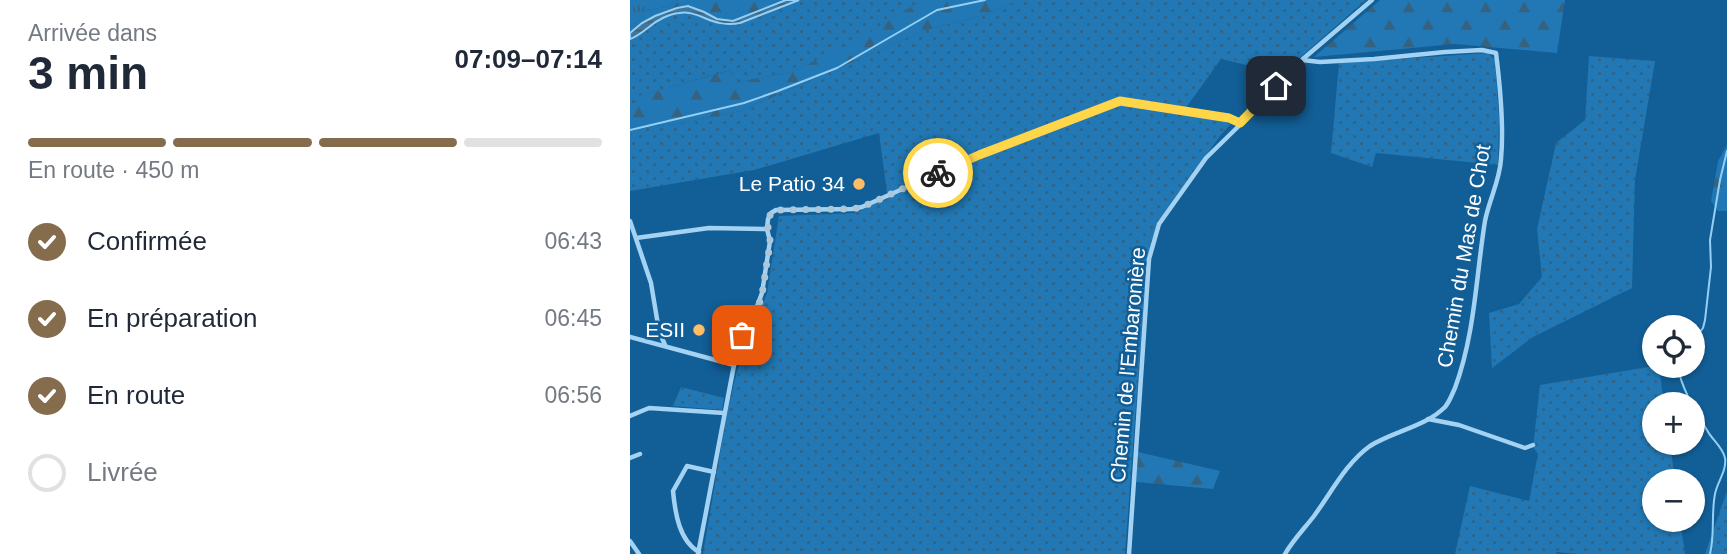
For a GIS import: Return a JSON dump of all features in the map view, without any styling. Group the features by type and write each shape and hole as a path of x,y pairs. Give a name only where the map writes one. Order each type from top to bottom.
{"street":[{"name":"Chemin de l'Embaronière","path":"1129,554 1149,259 1159,224 1206,158 1290,70 1372,0"},
{"name":"Chemin du Mas de Chot","path":"1284,554 1345,471 1365,451 1436,415 1448,402 1459,375 1472,322 1486,217 1501,164 1501,117 1496,53 1482,50 1320,62 1302,60"},
{"path":"714,472 687,466 673,492 681,534 699,553 734,365 743,344 743,329 753,317 762,293 770,241 768,219 771,213 776,210 862,207 979,155 1120,101 1229,118 1240,123"},
{"path":"630,221 651,283 659,331 665,345"},
{"path":"636,238 709,228 767,229"},
{"path":"651,342 659,331"},
{"path":"630,337 734,365"},
{"path":"630,416 649,408 724,413"},
{"path":"1428,419 1459,425 1525,448 1533,445"},
{"path":"630,458 640,454"},
{"path":"630,541 639,554"}],"green space":[{"path":"630,0 677,0 666,7 647,10 639,21 630,27"},
{"path":"677,0 786,0 733,21 717,19 704,12 667,11 642,23 630,33 630,27 639,21 647,10 666,7"},
{"path":"799,0 923,0 845,48 791,72 734,83 730,70 640,96 643,102 635,111 630,111 630,39 664,18 678,13 690,13 726,25 752,19"},
{"path":"923,0 1018,0 988,14 926,30 740,111 677,124 630,128 630,111 635,111 642,102 639,96 731,70 734,83 791,72 844,48"},
{"path":"1018,0 1366,0 1280,73 1221,59 1185,109 1120,99 1035,131 887,193 879,133 754,170 630,191 630,128 677,124 740,111 926,30 988,14"},
{"path":"1380,0 1565,0 1557,53 1455,44 1314,57"},
{"path":"1488,53 1495,60 1499,118 1498,165 1376,153 1372,167 1331,153 1339,63"},
{"path":"1589,56 1655,61 1635,180 1632,288 1533,337 1492,368 1489,313 1519,304 1542,277 1537,229 1556,143 1585,120"},
{"path":"1119,103 1237,117 1220,136 1157,223 1147,259 1125,554 703,554 727,413 737,371 767,293 779,216 855,213 991,152"},
{"path":"1727,145 1727,211 1718,211 1711,201 1718,161"},
{"path":"1642,368 1642,378 1661,378 1662,392 1642,392 1642,455 1672,455 1673,469 1642,469 1642,532 1682,532 1685,554 1455,554 1470,486 1529,501 1538,454 1533,447 1540,385"},
{"path":"681,387 724,398 722,410 673,406"},
{"path":"1138,452 1220,471 1213,489 1136,482"},
{"path":"1727,491 1727,554 1705,554"}],"shaded area":[{"path":"786,0 799,0 740,23 722,23 686,13 667,16 630,39 630,33 642,23 677,8 688,6 717,19 733,21"}],"waterway":[{"path":"630,130 744,103 778,91 837,68 937,10 985,0"},
{"path":"1705,320 1711,267 1710,240 1727,151"},
{"path":"1681,378 1689,399 1725,458 1725,467 1715,494 1710,554"}],"way so far":[{"path":"742,335 743,329 753,317 762,293 770,241 768,219 771,213 776,210 862,207 938,173"}],"place":[{"name":"Le Patio 34","path":"859,184"},
{"name":"ESII","path":"699,330"}],"route":[{"path":"938,173 1120,101 1229,118 1240,123 1276,86"}]}
